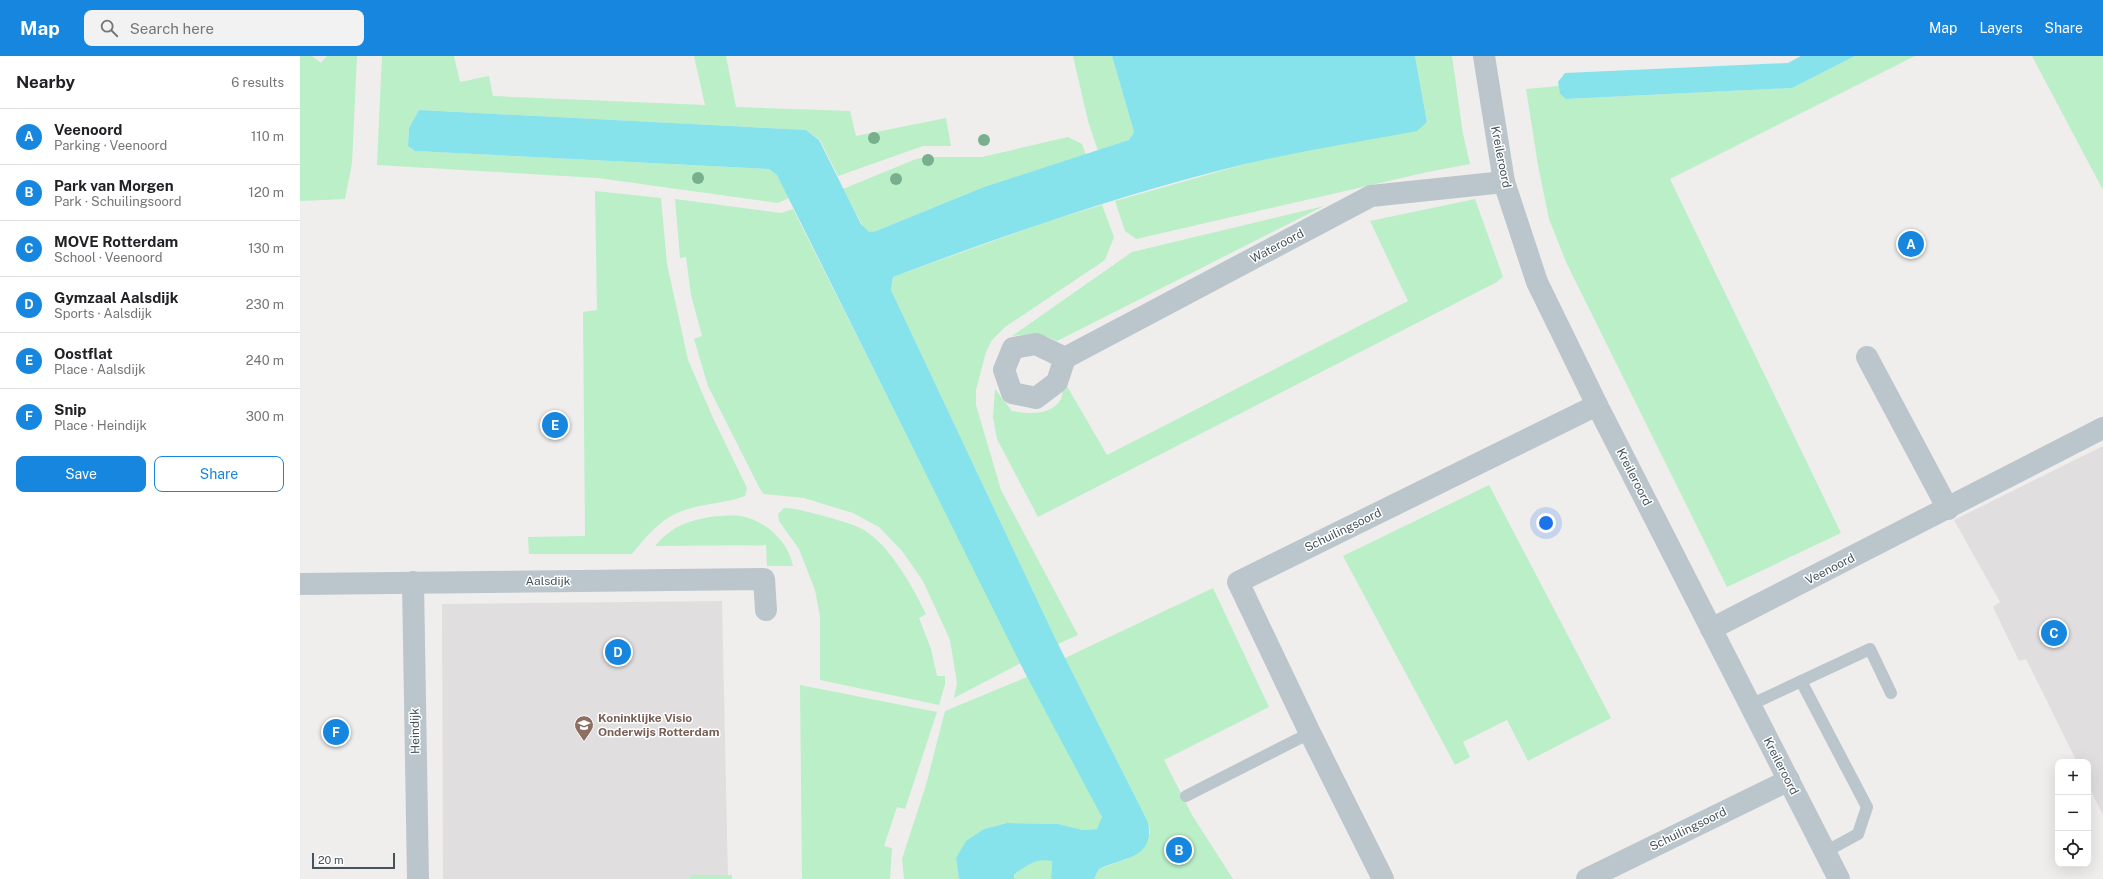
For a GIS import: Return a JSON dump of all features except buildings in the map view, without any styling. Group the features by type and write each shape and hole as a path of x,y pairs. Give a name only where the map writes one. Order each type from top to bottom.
{"street":[{"name":"Kreileroord","path":"1484,56 1504,182 1537,282 1597,405 1839,879"},
{"name":"Wateroord","path":"1065,358 1371,196 1504,182"},
{"path":"1867,357 1948,509"},
{"name":"Schuilingsoord","path":"1383,879 1310,733 1238,582 1597,405"},
{"name":"Veenoord","path":"1711,629 1948,509 2103,428"},
{"name":"Aalsdijk","path":"300,584 764,579 766,610"},
{"name":"Heindijk","path":"413,582 418,879"},
{"name":"Schuilingsoord","path":"1587,879 1789,780"}],"lane":[{"path":"1750,705 1870,649 1891,693"},
{"path":"1801,681 1868,807 1858,834 1825,852"},
{"path":"1186,796 1310,733"}],"shaded area":[{"path":"2103,446 2103,815 2091,791 2091,759 2076,759 2026,659 2019,661 1993,607 2000,602 1954,520"},
{"name":"Koninklijke Visio Onderwijs Rotterdam","path":"722,601 728,879 443,879 442,604"}],"green space":[{"path":"300,56 312,56 321,63 327,56 357,56 352,163 345,199 300,201"},
{"path":"382,56 454,56 460,82 489,76 493,96 705,105 694,56 726,56 736,107 850,111 856,136 946,118 951,146 923,146 838,176 820,140 806,130 419,110 409,128 408,146 415,151 769,169 777,175 789,198 778,203 598,178 377,165"},
{"path":"1073,56 1112,56 1134,132 1129,140 1098,151 1088,121"},
{"path":"1415,56 1452,56 1463,134 1470,164 1428,172 1136,239 1125,231 1115,201 1242,165 1427,121"},
{"path":"1855,56 1915,56 1670,179 1841,533 1727,587 1566,262 1549,219 1538,165 1526,89 1559,86 1560,94 1566,99 1792,88"},
{"path":"2032,56 2103,56 2103,190"},
{"path":"1068,137 1082,144 1086,155 984,187 876,231 869,232 864,228 843,189 916,159 929,157 982,157"},
{"path":"595,191 661,198 667,264 688,360 713,418 747,488 745,496 695,507 671,516 656,527 632,554 529,554 528,537 585,536 583,312 597,310"},
{"path":"675,199 781,213 793,209 1021,663 954,698 957,683 950,640 923,581 902,551 879,527 853,513 804,498 764,494 760,489 708,386 694,339 702,336 691,295 686,257 680,258"},
{"path":"1475,199 1503,277 1495,283 1038,517 997,439 993,417 995,389 1012,411 1032,413 1046,411 1057,405 1062,397 1064,381 1107,455 1408,301 1370,221"},
{"path":"1102,205 1114,237 1105,260 1005,327 992,340 986,352 976,390 976,405 1001,490 1078,635 1058,644 891,290 893,277 1049,221"},
{"path":"1324,206 1057,341 1051,338 1035,335 1012,336 1132,252"},
{"path":"1489,485 1611,718 1528,761 1507,720 1463,742 1470,757 1455,765 1343,556"},
{"path":"784,508 806,511 842,521 864,530 874,537 892,557 914,591 926,614 919,618 931,649 937,676 945,676 945,684 939,705 820,680 820,616 815,590 799,549 779,521 778,514"},
{"path":"718,516 741,516 759,522 767,527 786,548 793,566 767,566 766,545 655,546 668,533 684,524 700,519"},
{"path":"1213,588 1269,707 1164,760 1192,815 1233,879 1094,879 1099,869 1127,859 1150,833 1148,822 1065,658"},
{"path":"1027,677 1096,802 1102,818 1097,829 1083,830 1058,824 1007,823 984,829 956,858 959,879 904,879 902,859 926,785 945,711"},
{"path":"800,685 937,712 905,809 897,807 884,846 892,848 890,879 802,879"},
{"path":"1040,859 1052,861 1051,879 1014,879 1014,876 1028,864"},
{"path":"690,875 732,875 732,879 690,879"}],"water":[{"path":"1112,56 1415,56 1427,122 1417,131 1263,160 1197,176 1022,230 893,277 891,290 1058,644 1148,822 1149,834 1147,843 1142,850 1136,855 1127,859 1099,869 1094,879 1051,879 1052,861 1046,860 1036,861 1027,865 1014,875 1014,879 959,879 956,858 966,841 984,829 1007,823 1058,824 1083,830 1097,829 1102,817 1027,677 777,175 769,169 415,151 408,146 409,128 419,110 806,130 819,140 861,224 869,232 876,231 984,187 1129,140 1134,132"},
{"path":"1801,56 1855,56 1792,88 1566,99 1560,94 1558,82 1565,73 1788,63"}],"place":[{"name":"Veenoord","path":"1911,244"},
{"name":"Oostflat","path":"555,425"},
{"name":"MOVE Rotterdam","path":"2054,633"},
{"name":"Gymzaal Aalsdijk","path":"618,652"},
{"name":"Snip","path":"336,732"},
{"name":"Koninklijke Visio Onderwijs Rotterdam","path":"584,742"},
{"name":"Park van Morgen","path":"1179,850"}]}
